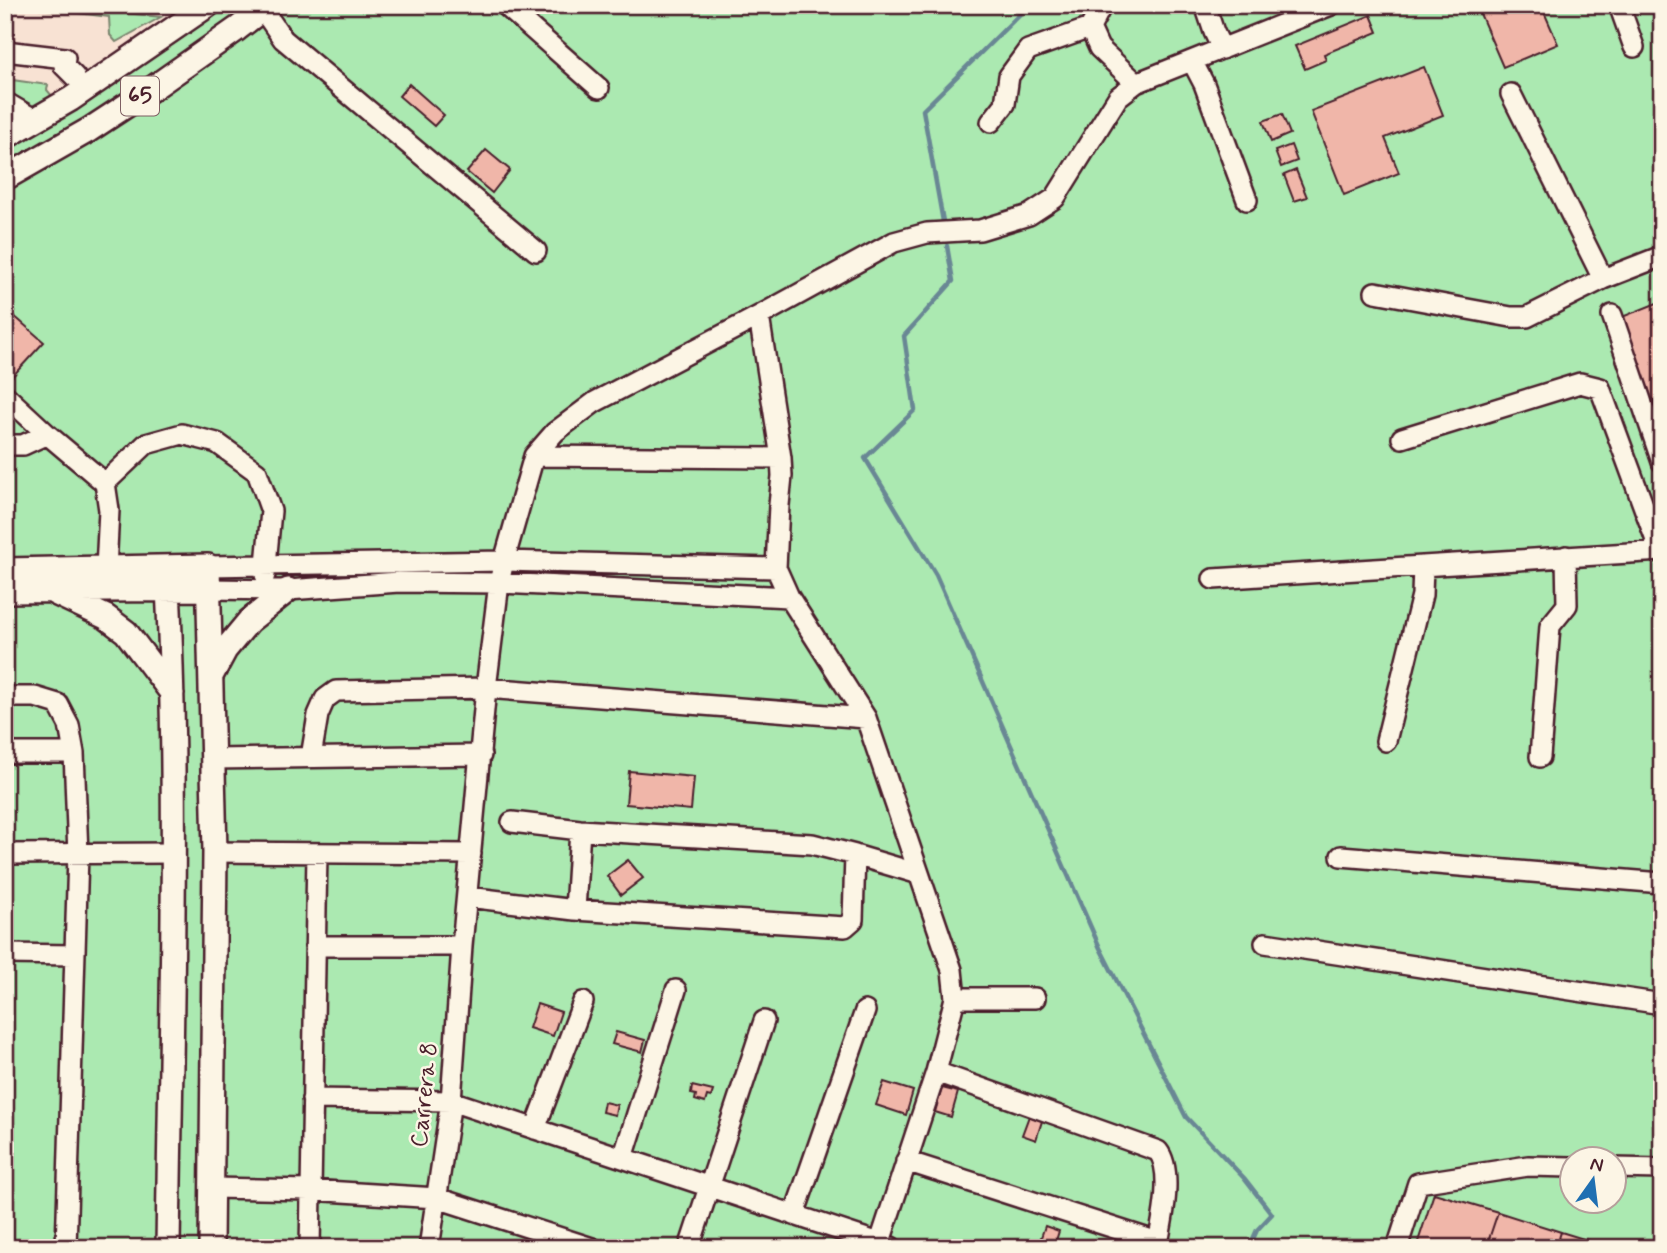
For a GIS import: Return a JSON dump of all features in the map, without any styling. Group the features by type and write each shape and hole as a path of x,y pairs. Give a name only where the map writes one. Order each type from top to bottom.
{"main road":[{"name":"65","path":"5,136 71,99 208,5"},
{"name":"65","path":"5,178 89,130 265,8"},
{"path":"5,570 106,569 168,578"},
{"path":"5,591 208,577 215,852 211,1248"},
{"path":"168,578 173,853 168,1248"},
{"path":"50,590 106,617 126,632 172,693"},
{"path":"211,676 225,650 249,621 288,590"}],"street":[{"path":"505,5 600,88"},
{"path":"991,122 1005,104 1009,76 1028,50 1090,28 1102,5"},
{"path":"1205,5 1222,49"},
{"path":"534,456 555,432 595,402 894,242 927,233 980,230 1029,215 1055,198 1118,97 1136,83 1331,5"},
{"path":"1619,5 1634,47"},
{"path":"265,8 283,39 536,251"},
{"path":"1090,28 1099,48 1136,83"},
{"path":"5,51 65,58 64,65 75,77"},
{"path":"1192,61 1204,84 1248,200"},
{"path":"1511,94 1603,279"},
{"path":"5,102 34,120"},
{"path":"1375,292 1511,317 1527,317 1603,279 1662,256"},
{"path":"1612,315 1662,462"},
{"path":"312,1099 451,1101 883,1246 906,1161 936,1072 955,998 952,970 866,718 789,597 776,568 781,458 759,316"},
{"path":"1213,579 1661,551 1600,388 1580,383 1402,438"},
{"path":"5,395 105,483 109,510 106,569"},
{"path":"5,445 23,445 47,434"},
{"path":"105,483 146,444 182,434 218,443 257,472 271,511 267,564 262,589"},
{"path":"534,456 781,458"},
{"name":"Carrera 8","path":"429,1248 451,1101 462,946 486,688 499,583 534,456"},
{"path":"1540,757 1550,626 1567,605 1566,556"},
{"path":"208,577 267,564 504,561 776,568"},
{"path":"1386,741 1422,595 1423,566"},
{"path":"208,577 262,589 288,590 399,582 499,583 789,597"},
{"path":"311,757 318,715 325,699 336,691 486,688 866,718"},
{"path":"5,697 35,696 58,704 69,725 74,753 78,854 66,1248"},
{"path":"5,753 74,753"},
{"path":"212,759 481,755"},
{"path":"512,822 580,830 812,844 919,874"},
{"path":"575,910 580,830"},
{"path":"215,852 471,854"},
{"path":"5,853 173,853"},
{"path":"310,1248 317,853"},
{"path":"468,897 575,910 845,927 853,920 855,855"},
{"path":"1341,856 1662,884"},
{"path":"1265,943 1662,1004"},
{"path":"315,946 462,946"},
{"path":"5,954 74,955"},
{"path":"623,1158 676,990"},
{"path":"955,998 1035,998"},
{"path":"535,1129 583,1002"},
{"path":"794,1215 865,1011"},
{"path":"689,1248 764,1021"},
{"path":"906,1161 1157,1245 1166,1184 1163,1157 1158,1151 936,1072"},
{"path":"1397,1248 1418,1183 1528,1167 1558,1167"},
{"path":"1628,1168 1662,1169"},
{"path":"211,1188 310,1190 437,1198 592,1248"}],"green space":[{"path":"15,5 54,5 161,17 116,42 110,35 109,17"},
{"path":"202,5 1662,5 1662,1248 5,1248 5,79 48,85 47,90 57,102"}],"building":[{"path":"1486,5 1541,5 1558,44 1503,67 1478,9"},
{"path":"1371,15 1378,32 1324,54 1326,60 1305,69 1295,46"},
{"path":"1424,67 1443,115 1385,138 1399,173 1344,195 1311,111"},
{"path":"409,84 444,115 434,126 399,96"},
{"path":"1282,114 1290,134 1271,142 1263,121"},
{"path":"1291,145 1297,161 1281,167 1275,151"},
{"path":"486,150 510,170 492,193 467,172"},
{"path":"1296,170 1307,197 1294,201 1284,175"},
{"path":"1662,301 1662,426 1622,317"},
{"path":"5,308 44,342 9,380 5,376"},
{"path":"629,771 694,777 691,810 626,804"},
{"path":"628,860 643,878 621,895 607,876"},
{"path":"537,1004 561,1012 553,1036 529,1028"},
{"path":"616,1032 645,1040 642,1052 612,1044"},
{"path":"884,1082 913,1091 906,1115 876,1105"},
{"path":"692,1086 713,1091 711,1097 707,1096 705,1103 695,1100 696,1095 691,1094"},
{"path":"942,1088 958,1092 951,1117 935,1112"},
{"path":"604,1102 617,1105 615,1115 602,1112"},
{"path":"1029,1116 1042,1121 1036,1140 1022,1135"},
{"path":"1434,1193 1498,1212 1486,1248 1416,1248"},
{"path":"1498,1212 1561,1232 1556,1248 1486,1248"},
{"path":"1045,1226 1059,1231 1054,1247 1039,1243"},
{"path":"1561,1232 1613,1248 1556,1248"}],"waterway":[{"path":"944,227 923,110 1029,5"},
{"path":"947,246 953,281 904,336 915,410 865,458 936,575 1100,948 1186,1117 1244,1178 1272,1214 1257,1230 1249,1248"}]}
